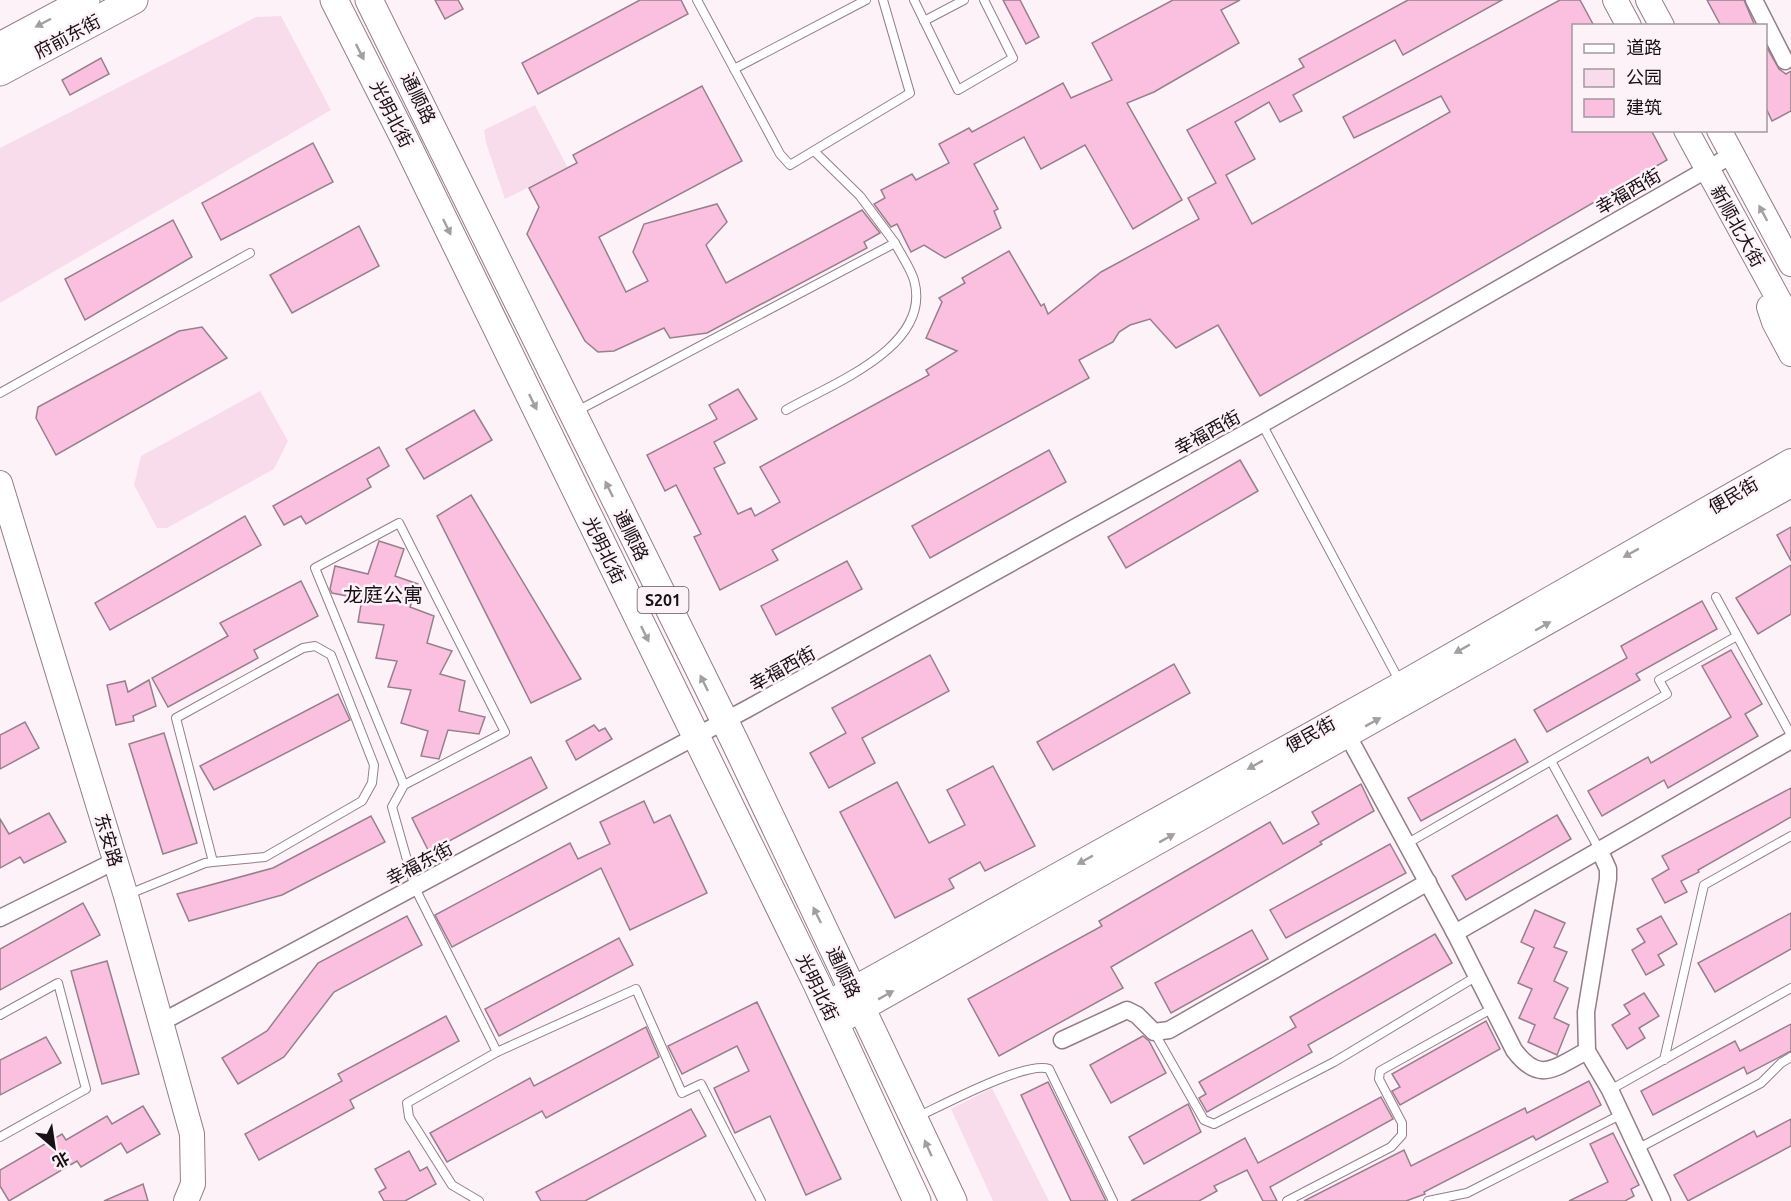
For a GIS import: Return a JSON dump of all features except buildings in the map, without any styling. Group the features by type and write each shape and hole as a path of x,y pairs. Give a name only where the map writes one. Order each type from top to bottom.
{"main road":[{"name":"府前东街","path":"0,46 86,0"},
{"name":"府前东街","path":"0,72 134,0"},
{"name":"光明北街","path":"334,0 403,136 831,1014 917,1201"},
{"name":"通顺路","path":"369,0 573,413 915,1118 953,1201"}],"street":[{"path":"1615,0 1628,24"},
{"path":"1648,0 1661,24"},
{"path":"1755,0 1767,24"},
{"path":"1767,24 1785,61"},
{"name":"新顺北大街","path":"1687,132 1791,322"},
{"name":"新顺北大街","path":"1720,132 1790,261"},
{"name":"幸福西街","path":"696,736 1262,424 1732,155"},
{"path":"1762,269 1772,315 1791,354"},
{"path":"1668,544 1704,501 1791,452"},
{"name":"便民街","path":"1668,544 1791,461"},
{"name":"东安路","path":"0,483 126,896 192,1134 193,1184 186,1201"},
{"name":"便民街","path":"831,1014 1668,544 1791,485"},
{"path":"1668,544 1730,532 1791,497"},
{"name":"便民街","path":"856,999 1348,736 1406,692"},
{"name":"幸福东街","path":"160,1023 416,888 696,736"},
{"path":"1348,736 1408,843 1514,1050 1524,1063 1535,1071 1551,1070 1587,1051"},
{"path":"1453,929 1455,933 1791,740"},
{"path":"1599,849 1608,869 1608,879 1586,1012 1587,1051 1610,1090 1662,1201"},
{"path":"0,918 115,861"},
{"path":"1062,1040 1127,1010 1137,1015 1154,1032 1169,1030 1428,882"}],"lane":[{"path":"697,0 780,154 790,165 910,93 883,0"},
{"path":"734,69 866,0"},
{"path":"914,0 958,90 1013,58 984,0"},
{"path":"924,21 964,0"},
{"path":"786,410 886,353 902,338 913,311 916,294 914,279 895,243 860,196 814,151"},
{"path":"573,413 895,243"},
{"path":"0,393 250,253"},
{"path":"1262,424 1406,692"},
{"path":"404,785 315,568 399,523 506,732 404,785 393,807 416,888 497,1052"},
{"path":"1716,597 1791,735"},
{"path":"1408,843 1667,694 1659,680 1737,636"},
{"path":"126,896 205,863 265,857 362,801 372,783 374,765 331,655 315,646 303,648 176,718 213,862"},
{"path":"1551,761 1599,849"},
{"path":"1664,1060 1704,885 1791,836"},
{"path":"1154,1032 1204,1120 1214,1124 1335,1062 1477,976"},
{"path":"0,1015 58,983 86,1089 0,1137"},
{"path":"1610,1090 1791,988"},
{"path":"479,1201 452,1185 408,1117 407,1103 497,1052 636,989 682,1093 701,1084 761,1201"},
{"path":"1287,1201 1391,1147 1402,1136 1402,1123 1379,1078 1380,1071 1493,1008"},
{"path":"1639,1148 1761,1083 1782,1063 1791,1058"},
{"path":"915,1118 993,1081 1039,1066 1049,1069 1113,1201"},
{"path":"1428,1201 1467,1193 1622,1114"}],"green space":[{"path":"281,16 331,110 0,303 0,148 256,17"},
{"path":"535,105 568,168 505,199 486,143 484,130"},
{"path":"260,391 288,441 274,469 167,528 157,528 134,485 141,456"},
{"path":"992,1088 1049,1201 993,1201 951,1109"}],"district":[{"name":"龙庭公寓","path":"383,594"}]}
